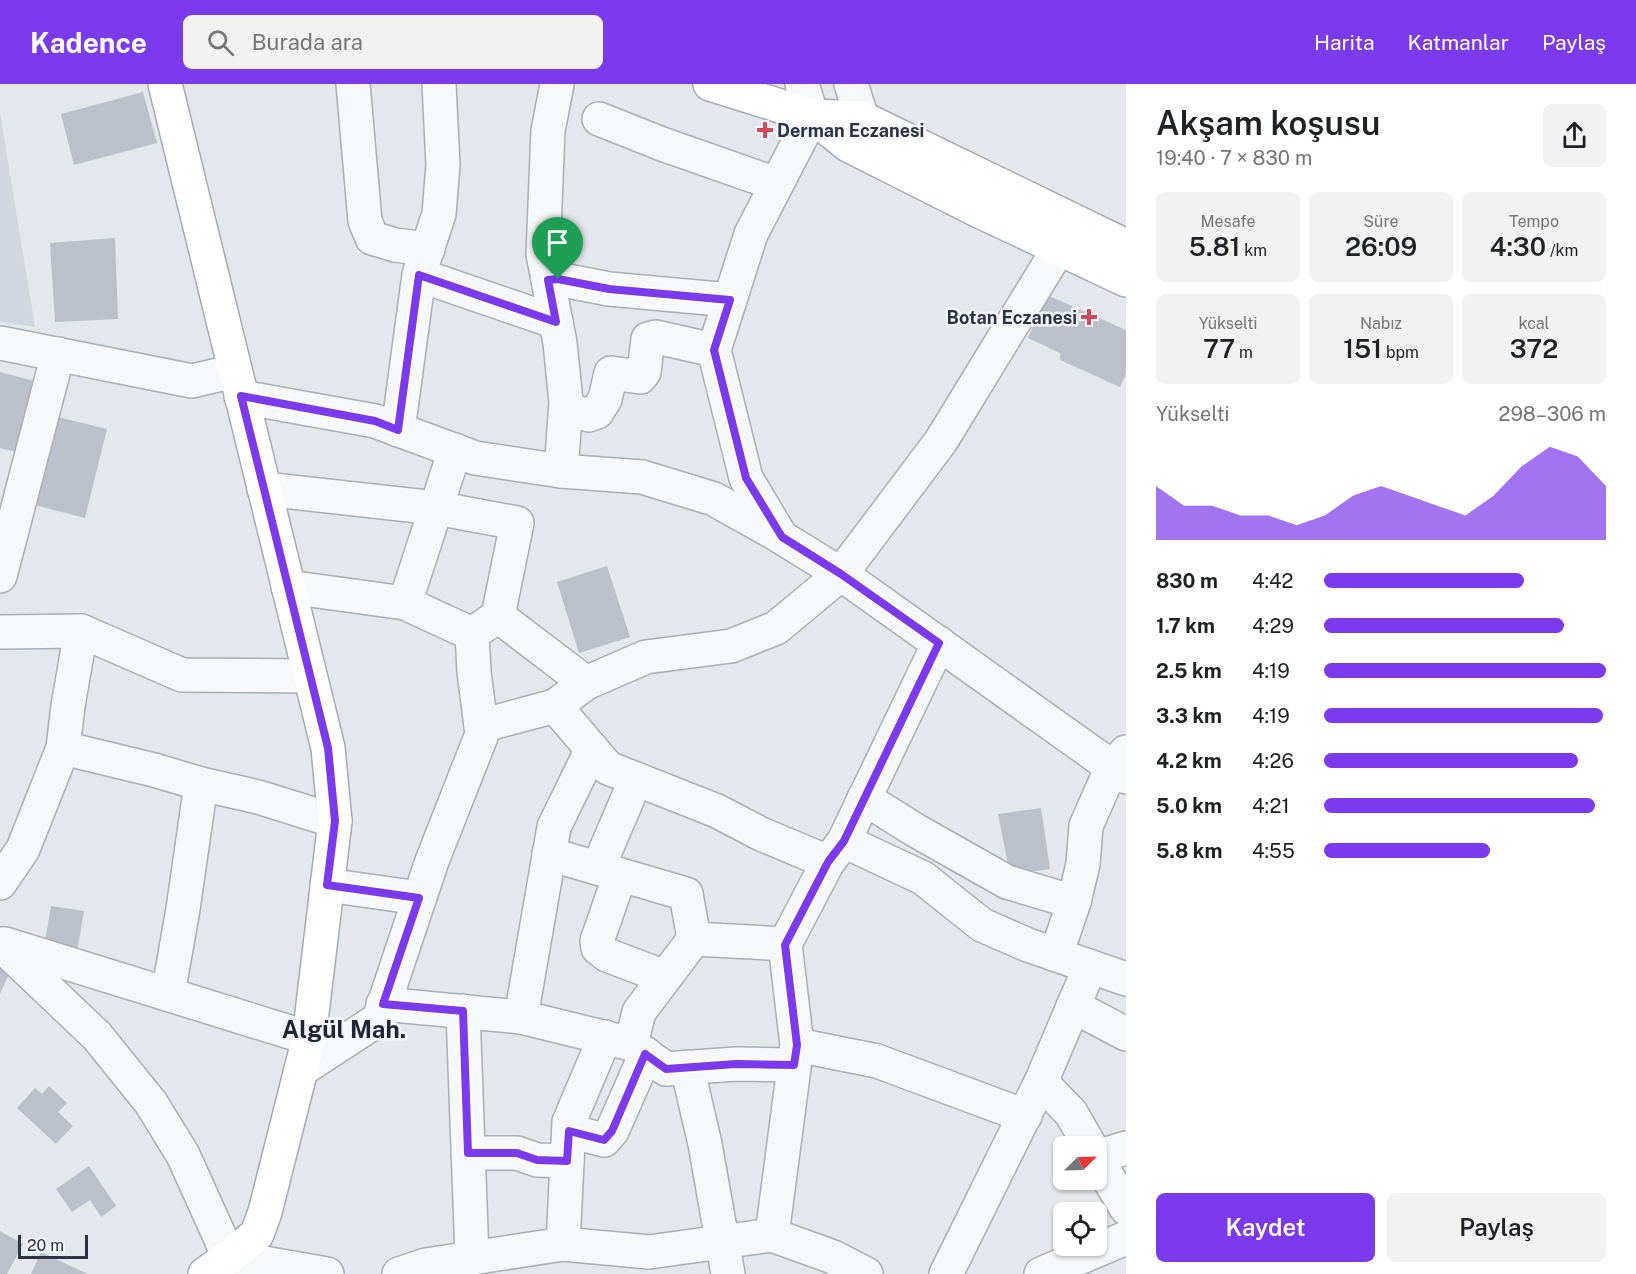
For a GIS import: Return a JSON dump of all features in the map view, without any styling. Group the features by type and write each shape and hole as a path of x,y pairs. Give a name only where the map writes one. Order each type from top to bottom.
{"main road":[{"path":"165,84 328,748 335,821 309,1038 265,1212 257,1234 217,1265"},
{"path":"710,84 812,116 862,118 1126,246"},
{"path":"812,116 848,145 975,209 1126,280"}],"street":[{"path":"353,84 365,221 372,238 395,245 423,262 556,322"},
{"path":"398,430 423,262 440,214 443,165 439,84"},
{"path":"557,84 548,131 543,254 556,322 566,402 561,471"},
{"path":"782,537 746,478 714,350 751,234 812,116 802,84"},
{"path":"851,84 862,118"},
{"path":"599,119 662,144 777,184"},
{"path":"481,726 555,706 586,683 646,657 731,646 776,628 841,574 941,441 1059,248"},
{"path":"548,280 558,279 609,289 730,300"},
{"path":"566,410 589,415 597,412 605,399 611,373 640,377 644,372 648,339 656,336 714,350"},
{"path":"0,343 192,381 238,384 375,421 475,458 561,471 642,477 714,500 782,537 841,574 1121,766 1086,826 1083,864 1074,902 1056,955"},
{"path":"0,576 58,354"},
{"path":"405,603 455,450"},
{"path":"264,489 436,508 517,523 498,616 472,634"},
{"path":"288,587 405,603 472,634"},
{"path":"498,616 586,683"},
{"path":"0,632 81,631 182,675 310,676"},
{"path":"0,884 23,849 63,748 81,631"},
{"path":"301,1070 379,1019 432,861 482,734 472,634"},
{"path":"772,1235 795,1055 785,945 864,798 939,643"},
{"path":"555,706 608,768 717,811 761,834 836,852 923,878 982,925 1028,945 1126,979"},
{"path":"63,748 258,797 335,821"},
{"path":"521,1017 554,827 592,749"},
{"path":"636,779 609,872 597,941 598,948 607,955 665,977"},
{"path":"168,994 201,784"},
{"path":"864,798 1007,882 1074,902"},
{"path":"468,1153 517,1153 537,1160 568,1146 604,1140 612,1131 627,1045 639,1012 694,939 686,894 549,854"},
{"path":"327,885 419,898"},
{"path":"694,939 785,945"},
{"path":"0,944 309,1038"},
{"path":"0,944 97,1036 151,1103 183,1155 217,1265 327,1274"},
{"path":"946,1274 1041,1082 1090,967"},
{"path":"383,1004 521,1017 627,1045 666,1069 736,1064 795,1055 877,1061 1025,1116"},
{"path":"1073,1006 1126,1035"},
{"path":"463,1011 468,1153 487,1262"},
{"path":"563,1244 569,1122 627,1045"},
{"path":"687,1067 705,1144 728,1274"},
{"path":"1041,1082 1071,1113 1084,1136"},
{"path":"1107,1154 1126,1148"},
{"path":"1107,1175 1126,1208"},
{"path":"399,1274 426,1265 487,1262 563,1244 649,1252 722,1240 772,1235 833,1257 866,1274"},
{"path":"1041,1274 1126,1238"}],"shaded area":[{"path":"0,113 35,327 0,322"}],"building":[{"path":"143,92 157,143 74,165 61,114"},
{"path":"115,238 118,319 55,322 50,243"},
{"path":"1047,295 1126,330 1126,374 1120,387 1060,360 1060,353 1028,338"},
{"path":"0,372 46,384 29,455 0,448"},
{"path":"54,416 107,429 85,518 31,504"},
{"path":"607,566 630,637 579,653 557,582"},
{"path":"1041,808 1050,869 1010,875 998,814"},
{"path":"51,906 84,911 76,958 43,953"},
{"path":"0,962 12,967 0,994"},
{"path":"49,1086 67,1103 58,1112 73,1126 56,1144 17,1108 35,1088 42,1094"},
{"path":"89,1166 116,1206 101,1217 90,1200 72,1212 56,1189"},
{"path":"0,1231 23,1244 7,1274 0,1274"},
{"path":"41,1252 88,1274 31,1274"}],"place":[{"name":"Derman Eczanesi","path":"765,130"},
{"name":"Botan Eczanesi","path":"1089,317"}],"district":[{"name":"Algül Mah.","path":"344,1029"}],"route":[{"path":"419,275 556,322 548,280 558,279 609,289 730,300 714,350 746,478 782,537 841,574 939,643 844,841 828,862 785,945 797,1045 794,1065 736,1064 666,1069 645,1054 612,1131 604,1140 569,1131 567,1161 537,1160 517,1153 468,1153 463,1011 383,1004 419,898 327,885 335,821 328,748 241,396 375,421 398,430 419,275"}]}
